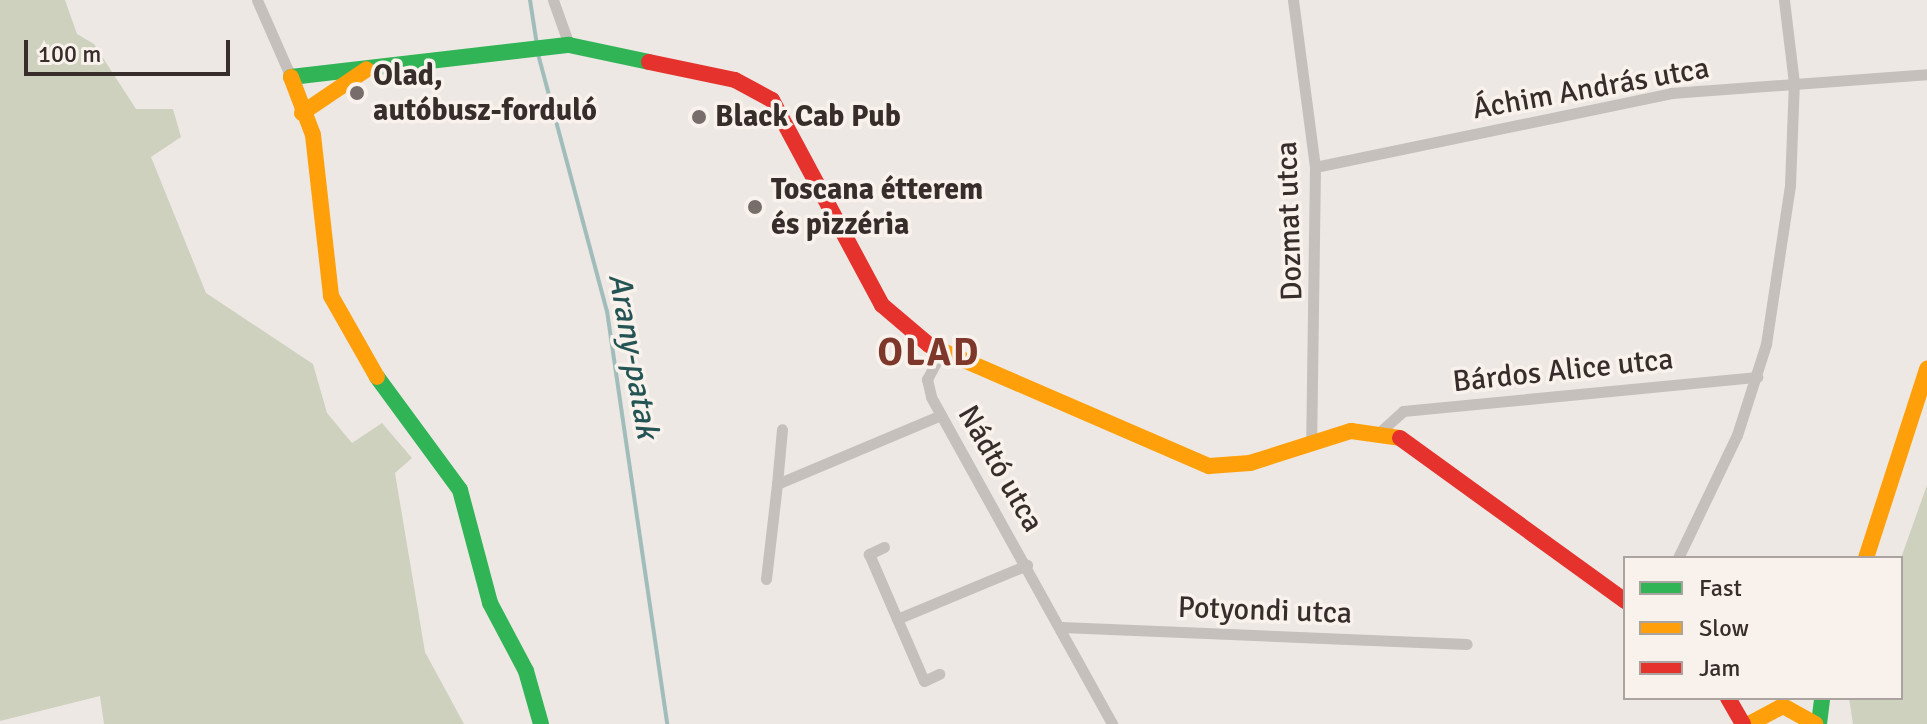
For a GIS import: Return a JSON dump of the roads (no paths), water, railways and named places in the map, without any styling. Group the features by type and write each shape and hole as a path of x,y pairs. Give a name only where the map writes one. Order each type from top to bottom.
{"street":[{"path":"257,0 290,75 318,161 331,296 396,410 460,490 490,603 526,671 541,724"},
{"path":"553,0 563,45"},
{"name":"Dozmat utca","path":"1293,0 1315,167 1311,440"},
{"path":"1679,556 1712,497 1757,377 1785,241 1794,83 1784,0"},
{"path":"290,75 503,49 563,45 735,80 772,100 800,139 882,305 941,353 1075,404 1186,460 1228,467 1311,440 1381,431 1428,453 1623,599"},
{"path":"302,113 377,64"},
{"name":"Áchim András utca","path":"1315,167 1671,93 1927,74"},
{"name":"Nádtó utca","path":"941,353 927,379 941,415 1062,627 1112,724"},
{"path":"1867,556 1927,369"},
{"name":"Bárdos Alice utca","path":"1381,431 1403,411 1757,377"},
{"path":"777,484 941,415"},
{"path":"766,579 782,429"},
{"path":"884,547 869,554 897,619 924,681 939,674"},
{"name":"Nádtó utca","path":"897,619 1027,565"},
{"name":"Potyondi utca","path":"1062,627 1467,644"},
{"path":"1729,700 1746,724 1783,704 1817,724 1822,700"}],"waterway":[{"name":"Arany-patak","path":"530,0 537,45"},
{"name":"Arany-patak","path":"538,54 607,311 667,724"}],"place":[{"name":"Olad, autóbusz-forduló","path":"357,93"},
{"name":"Black Cab Pub","path":"699,117"},
{"name":"Toscana étterem és pizzéria","path":"755,207"}],"district":[{"name":"OLAD","path":"929,353"}]}
